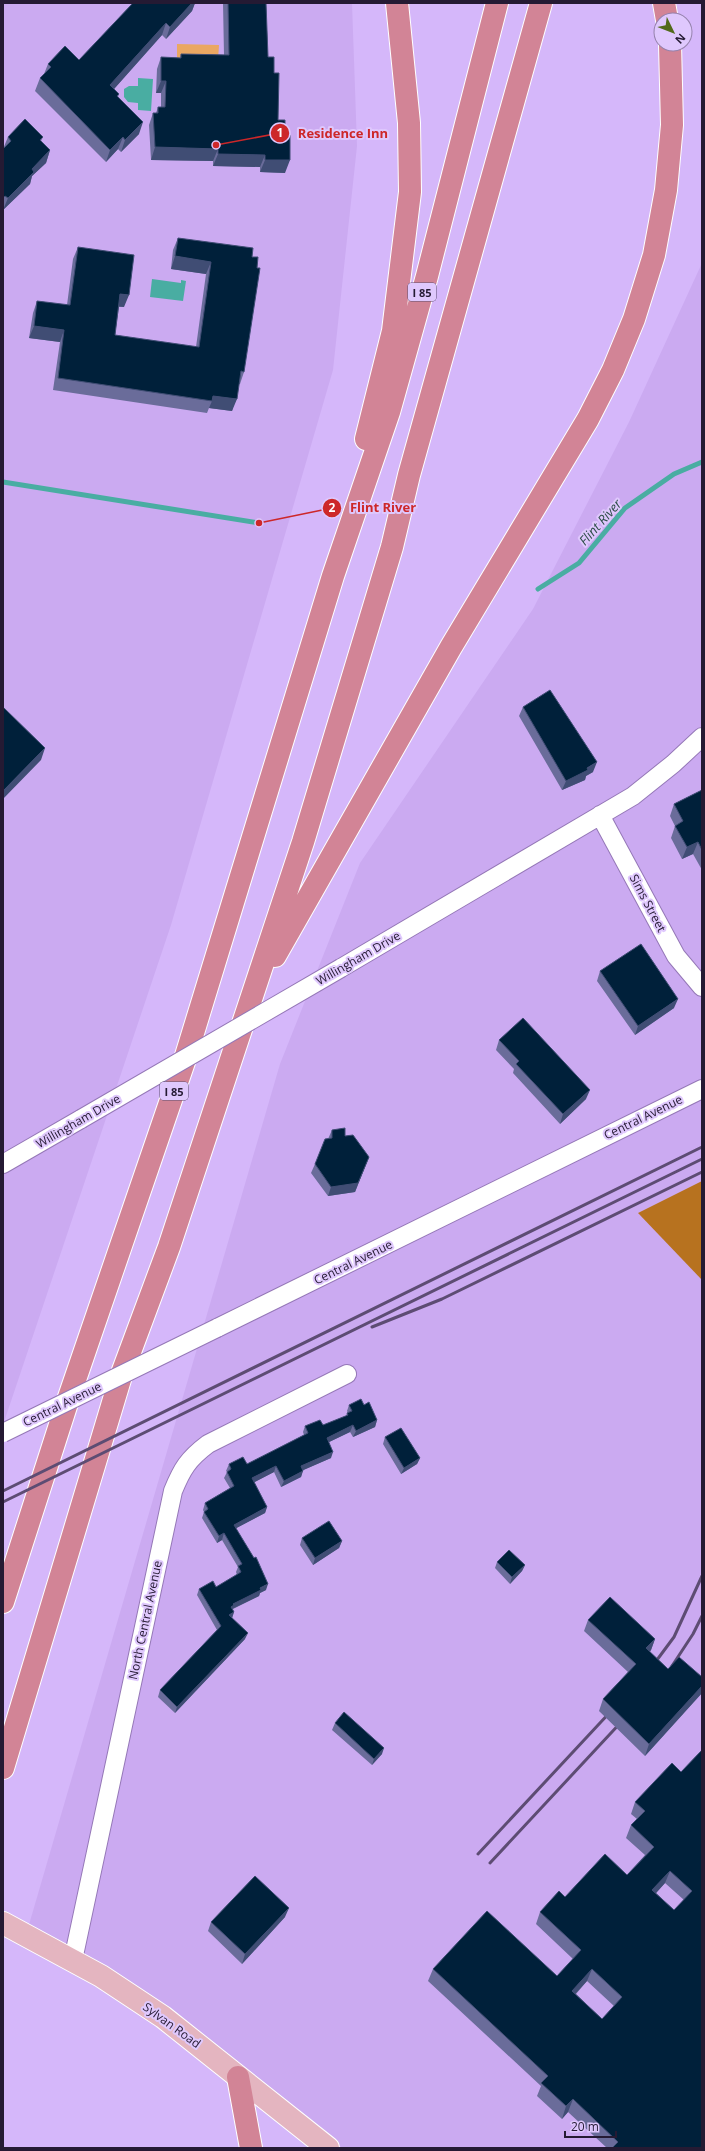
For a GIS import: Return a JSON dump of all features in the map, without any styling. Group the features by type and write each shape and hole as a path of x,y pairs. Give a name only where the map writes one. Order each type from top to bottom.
{"highway":[{"path":"333,576 393,331 410,192 409,123 397,3"},
{"name":"I 85","path":"3,1602 67,1403 184,1059 333,576 389,412 427,276 497,3"},
{"path":"3,1768 121,1376 169,1247 303,842 392,547 409,475 541,3"},
{"path":"252,997 451,647 588,419 613,370 634,319 654,255 666,190 672,125 670,52"},
{"path":"238,2077 251,2148"}],"main road":[{"name":"Sylvan Road","path":"3,1923 73,1960 163,2017 328,2148"}],"street":[{"name":"Willingham Drive","path":"3,1164 341,968 633,796 702,737"},
{"name":"Sims Street","path":"600,815 676,956 702,987"},
{"name":"Central Avenue","path":"3,1433 702,1089"},
{"name":"North Central Avenue","path":"73,1960 173,1491 181,1471 192,1456 208,1444 347,1374"}],"shaded area":[{"path":"3,3 352,3 357,146 333,370 171,925 3,1425"},
{"path":"177,44 219,45 218,60 177,59"},
{"path":"138,78 153,79 151,111 138,110 138,103 128,102 124,97 124,89 129,86 138,86"},
{"path":"702,263 702,1181 638,1213 702,1280 702,2148 343,2148 26,1935 280,1064 360,863 533,609 629,422"},
{"path":"152,279 181,283 181,280 186,281 183,301 150,297"},
{"path":"702,1181 702,1280 638,1213"}],"building":[{"path":"133,3 192,3 170,27 166,23 110,85 119,94 117,96 143,122 125,140 123,137 110,150 40,78 51,67 48,64 65,46 79,60"},
{"path":"228,3 266,3 268,57 274,57 274,73 279,73 278,120 285,120 285,135 290,135 290,160 265,160 265,155 218,154 218,149 155,147 153,113 158,113 158,107 165,107 166,81 161,81 161,57 181,58 181,54 229,55"},
{"path":"25,119 43,137 40,140 50,150 32,169 34,172 8,198 5,196 3,198 3,149 11,141 8,137"},
{"path":"178,238 253,248 252,257 258,257 257,268 260,268 244,372 241,371 237,399 213,396 212,401 58,378 64,330 34,326 37,301 70,305 78,247 134,255 129,295 120,294 115,335 199,347 211,262 175,256"},
{"path":"550,690 597,762 587,768 588,770 566,781 523,707"},
{"path":"3,707 45,748 3,791"},
{"path":"702,790 702,850 698,842 687,847 675,826 683,821 674,804"},
{"path":"641,944 678,999 638,1026 600,971"},
{"path":"523,1018 590,1090 563,1114 516,1064 519,1061 499,1040"},
{"path":"345,1128 345,1136 353,1135 369,1157 358,1183 331,1187 315,1164 325,1139 332,1138 332,1130"},
{"path":"361,1399 364,1405 369,1402 377,1420 356,1431 353,1425 327,1438 333,1452 301,1466 303,1471 284,1481 276,1466 252,1478 267,1507 234,1525 254,1558 256,1557 268,1584 260,1588 261,1590 233,1604 234,1605 231,1607 234,1612 229,1615 248,1633 177,1707 160,1690 221,1626 199,1589 213,1581 216,1587 241,1572 238,1566 242,1564 224,1533 219,1536 204,1512 208,1509 205,1503 234,1486 227,1472 231,1469 229,1464 243,1457 247,1464 308,1433 305,1426 320,1420 323,1425 348,1415 347,1413 352,1411 349,1405"},
{"path":"401,1428 420,1458 404,1468 385,1437"},
{"path":"329,1521 342,1541 315,1558 302,1538"},
{"path":"509,1550 525,1565 512,1577 497,1562"},
{"path":"610,1597 655,1639 646,1648 668,1669 679,1657 702,1677 702,1686 649,1744 603,1699 636,1664 588,1620"},
{"path":"344,1712 384,1748 374,1759 335,1723"},
{"path":"702,1750 702,2148 612,2148 618,2142 573,2099 566,2106 541,2083 548,2076 433,1969 487,1911 557,1976 581,1950 540,1912 559,1891 565,1897 605,1854 627,1875 654,1847 631,1825 645,1811 635,1802 672,1763 681,1772","holes":["670,1871 692,1891 674,1910 652,1890","592,1969 622,1997 602,2019 572,1991"]},
{"path":"255,1876 289,1908 245,1954 211,1922"}],"waterway":[{"name":"Flint River","path":"538,589 579,563 625,508 674,474 702,462"},
{"name":"Flint River","path":"3,482 259,523"}],"railway":[{"path":"3,1491 702,1147"},
{"path":"3,1502 702,1159"},
{"path":"372,1327 442,1299 702,1172"},
{"path":"651,1668 674,1637 702,1576"},
{"path":"672,1666 693,1634 702,1616"},
{"path":"478,1854 613,1709"},
{"path":"490,1863 624,1719"}],"place":[{"name":"Residence Inn","path":"216,145"},
{"name":"Flint River","path":"259,523"}]}
